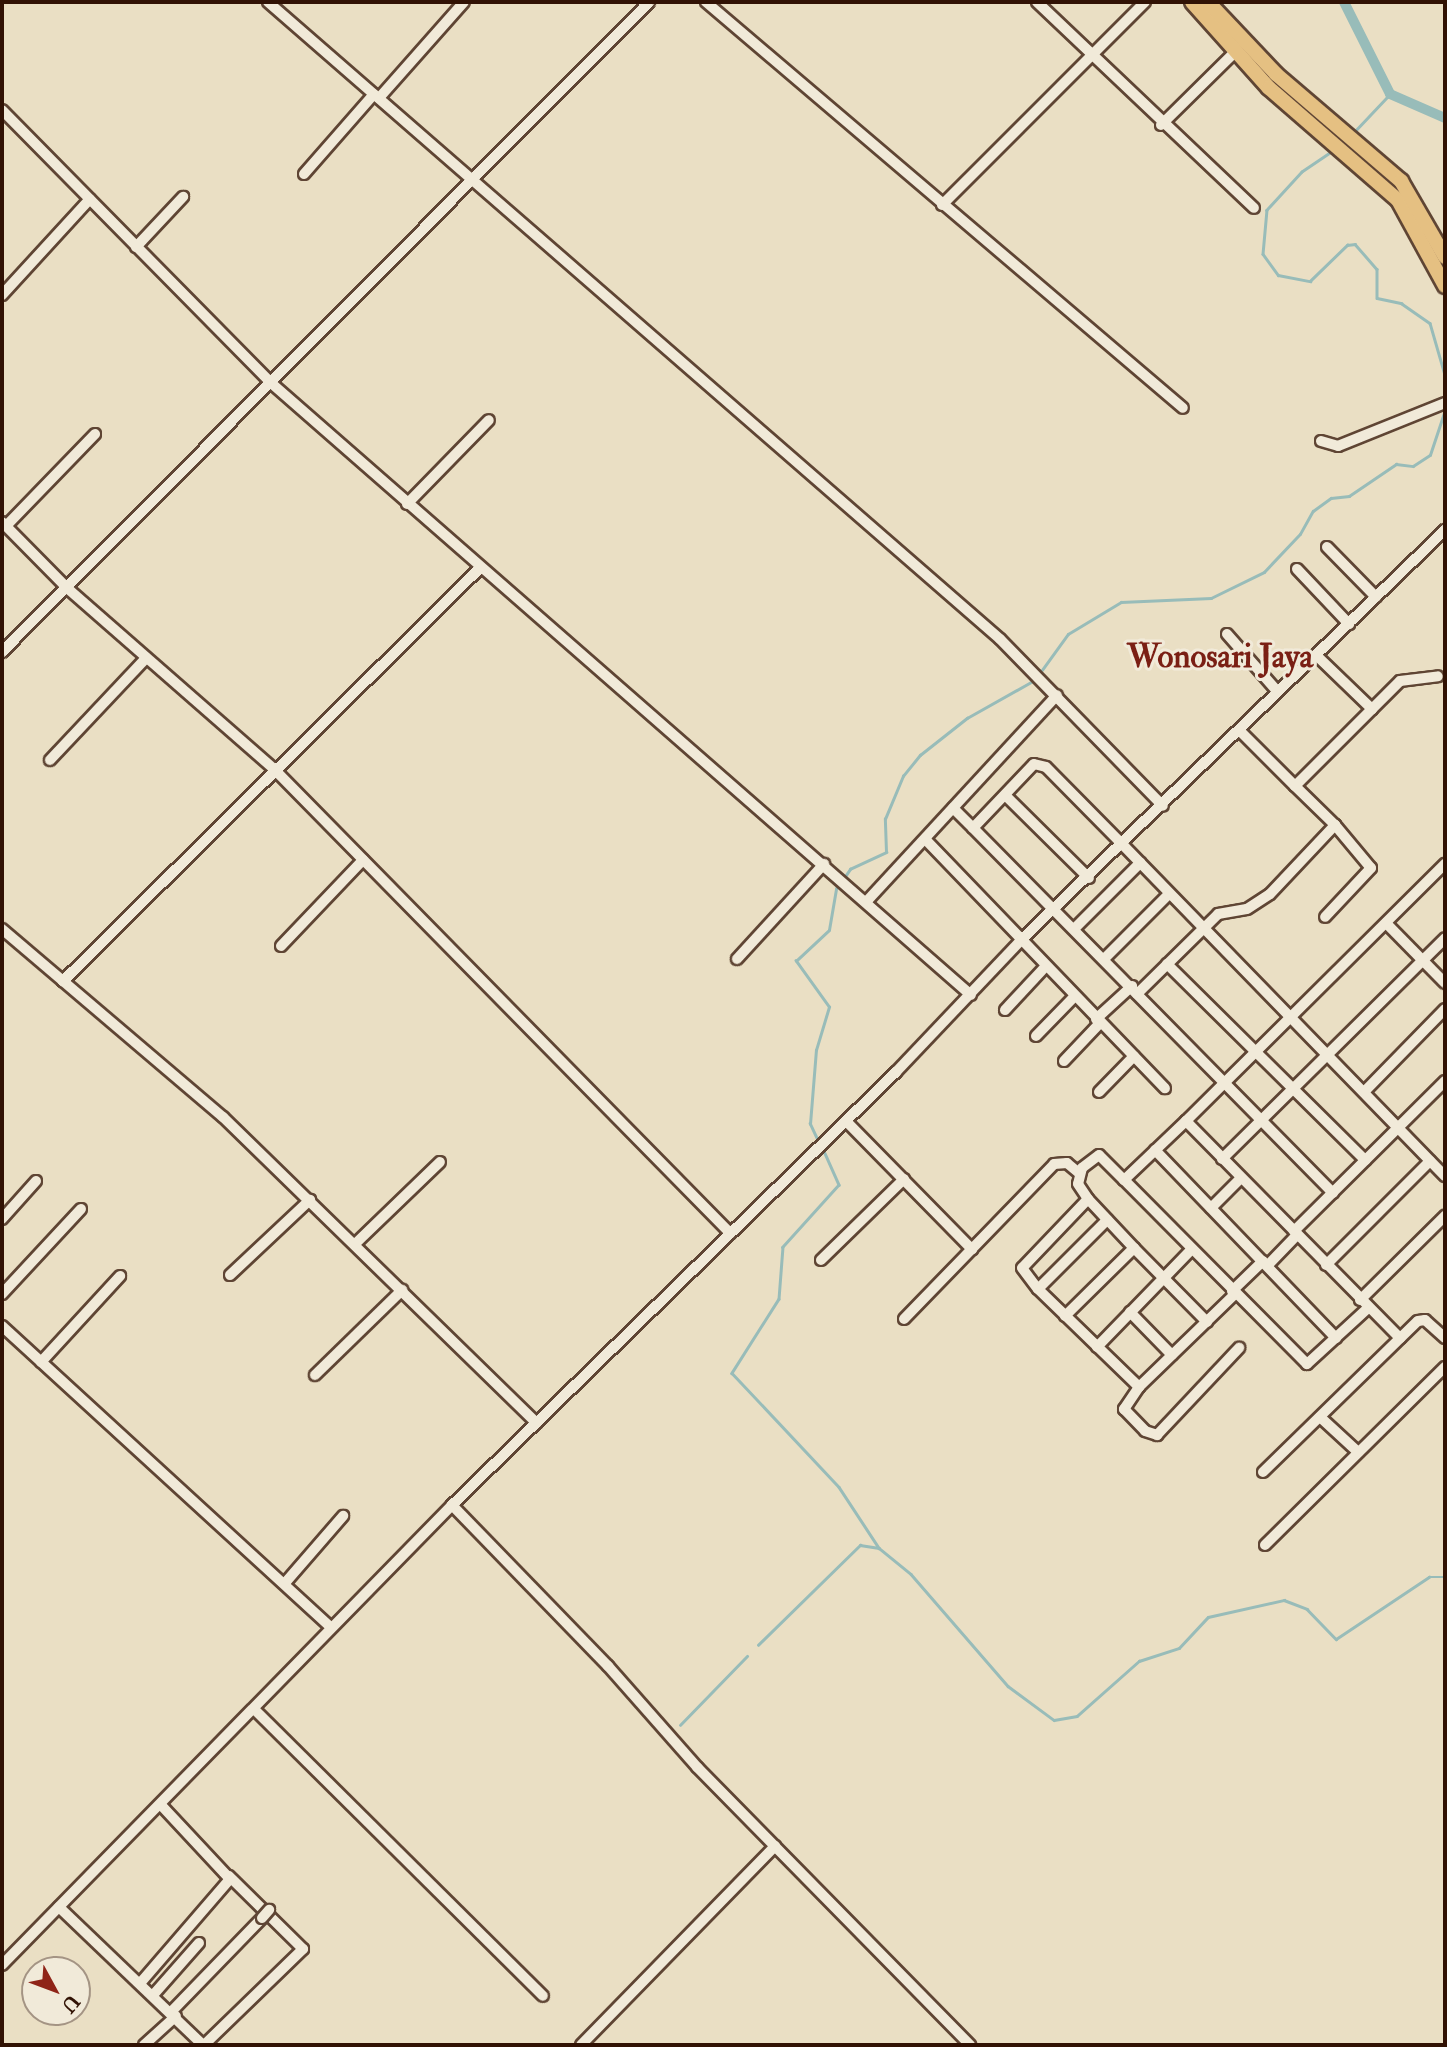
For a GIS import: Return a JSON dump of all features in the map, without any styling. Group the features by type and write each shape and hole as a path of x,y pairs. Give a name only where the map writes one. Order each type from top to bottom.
{"highway":[{"path":"1192,2 1209,10 1305,100 1401,181 1445,257"},
{"path":"1209,10 1234,53 1298,114 1398,200 1445,286"},
{"path":"1298,114 1305,100"}],"street":[{"path":"268,2 990,630 1057,695 1163,806"},
{"path":"304,174 464,2"},
{"path":"2,652 649,2"},
{"path":"706,2 1183,408"},
{"path":"1037,2 1161,125 1254,208"},
{"path":"943,205 1145,2"},
{"path":"1161,125 1234,53"},
{"path":"2,110 270,382 479,569 867,901 971,995"},
{"path":"136,247 183,197"},
{"path":"2,295 90,200"},
{"path":"1321,441 1338,446 1445,403"},
{"path":"407,504 489,420"},
{"path":"95,434 4,524 66,587 274,769 730,1233"},
{"path":"2,1965 162,1806 330,1626 846,1121 971,995 1023,938 1123,845 1277,691 1445,530"},
{"path":"1328,547 1376,597"},
{"path":"63,981 274,769 479,569"},
{"path":"1297,569 1349,624"},
{"path":"1227,635 1277,691"},
{"path":"1317,655 1371,709"},
{"path":"50,760 146,658"},
{"path":"1295,786 1371,709 1408,677 1438,676"},
{"path":"867,901 1057,695"},
{"path":"1239,730 1335,825 1371,868 1325,917"},
{"path":"973,828 1038,763 1292,1015 1326,1056 1445,1176"},
{"path":"1005,794 1088,878"},
{"path":"953,808 1106,957 1134,990 1333,1193"},
{"path":"1065,1061 1098,1021 1167,964 1218,914 1247,909 1270,894 1335,825"},
{"path":"925,839 1023,938 1045,967 1074,997 1166,1088"},
{"path":"281,946 363,860"},
{"path":"1076,927 1140,863"},
{"path":"737,959 824,864"},
{"path":"1124,1180 1445,864"},
{"path":"1106,957 1169,894"},
{"path":"1386,923 1445,983"},
{"path":"2,929 310,1200 537,1423"},
{"path":"1222,1159 1445,938"},
{"path":"1167,964 1258,1049 1365,1160"},
{"path":"1004,1010 1045,967"},
{"path":"1036,1036 1074,997"},
{"path":"1364,1092 1445,1009"},
{"path":"1099,1092 1134,1056"},
{"path":"1239,1349 1157,1435 1145,1431 1124,1409 1139,1387 1296,1233 1445,1081"},
{"path":"846,1121 972,1249"},
{"path":"1186,1121 1400,1338"},
{"path":"1155,1150 1336,1338"},
{"path":"1207,1322 1133,1248 1079,1187 1079,1172 1099,1155 1307,1364 1368,1308"},
{"path":"1326,1265 1430,1161"},
{"path":"355,1244 440,1162"},
{"path":"904,1319 1054,1164 1067,1163 1079,1172"},
{"path":"1211,1208 1241,1178"},
{"path":"821,1260 904,1179"},
{"path":"2,1219 36,1181"},
{"path":"1088,1199 1023,1266 1038,1289 1139,1387"},
{"path":"230,1275 310,1200"},
{"path":"2,1294 81,1209"},
{"path":"1360,1300 1445,1216"},
{"path":"1038,1289 1107,1220"},
{"path":"1065,1316 1133,1248"},
{"path":"1097,1347 1192,1250"},
{"path":"41,1362 120,1276"},
{"path":"315,1375 402,1290"},
{"path":"1130,1312 1172,1354"},
{"path":"1263,1472 1400,1338 1423,1319 1445,1338"},
{"path":"2,1326 330,1626"},
{"path":"1265,1545 1445,1367"},
{"path":"1320,1417 1358,1452"},
{"path":"452,1506 775,1846 970,2045"},
{"path":"285,1583 343,1517"},
{"path":"254,1709 543,1996"},
{"path":"59,1907 142,1981 204,2045 303,1950 162,1806"},
{"path":"581,2045 775,1846"},
{"path":"142,1981 229,1876"},
{"path":"145,2045 266,1914"},
{"path":"154,1994 199,1944"}],"waterway":[{"path":"1344,2 1390,94 1445,118"},
{"path":"1354,132 1390,94"},
{"path":"1333,151 1302,172 1267,210 1263,254 1278,275 1310,281 1347,245 1355,244 1377,269 1377,298 1401,303 1430,323 1445,375"},
{"path":"1042,670 1068,634 1121,602 1211,598 1264,572 1300,534 1313,511 1331,498 1349,496 1396,464 1413,466 1430,455 1445,410"},
{"path":"844,878 850,869 886,852 885,819 903,776 920,755 967,718 1033,681"},
{"path":"817,1139 810,1124 816,1050 829,1007 796,961 829,930 836,889"},
{"path":"824,1151 839,1185 783,1247 779,1299 732,1373 839,1487 879,1548"},
{"path":"758,1645 860,1545 879,1548 911,1574 1008,1686 1054,1720 1077,1716 1139,1661 1179,1648 1208,1617 1284,1600 1307,1609 1336,1639 1429,1577 1445,1577"},
{"path":"680,1725 747,1656"}],"district":[{"name":"Wonosari Jaya","path":"1220,657"}]}
